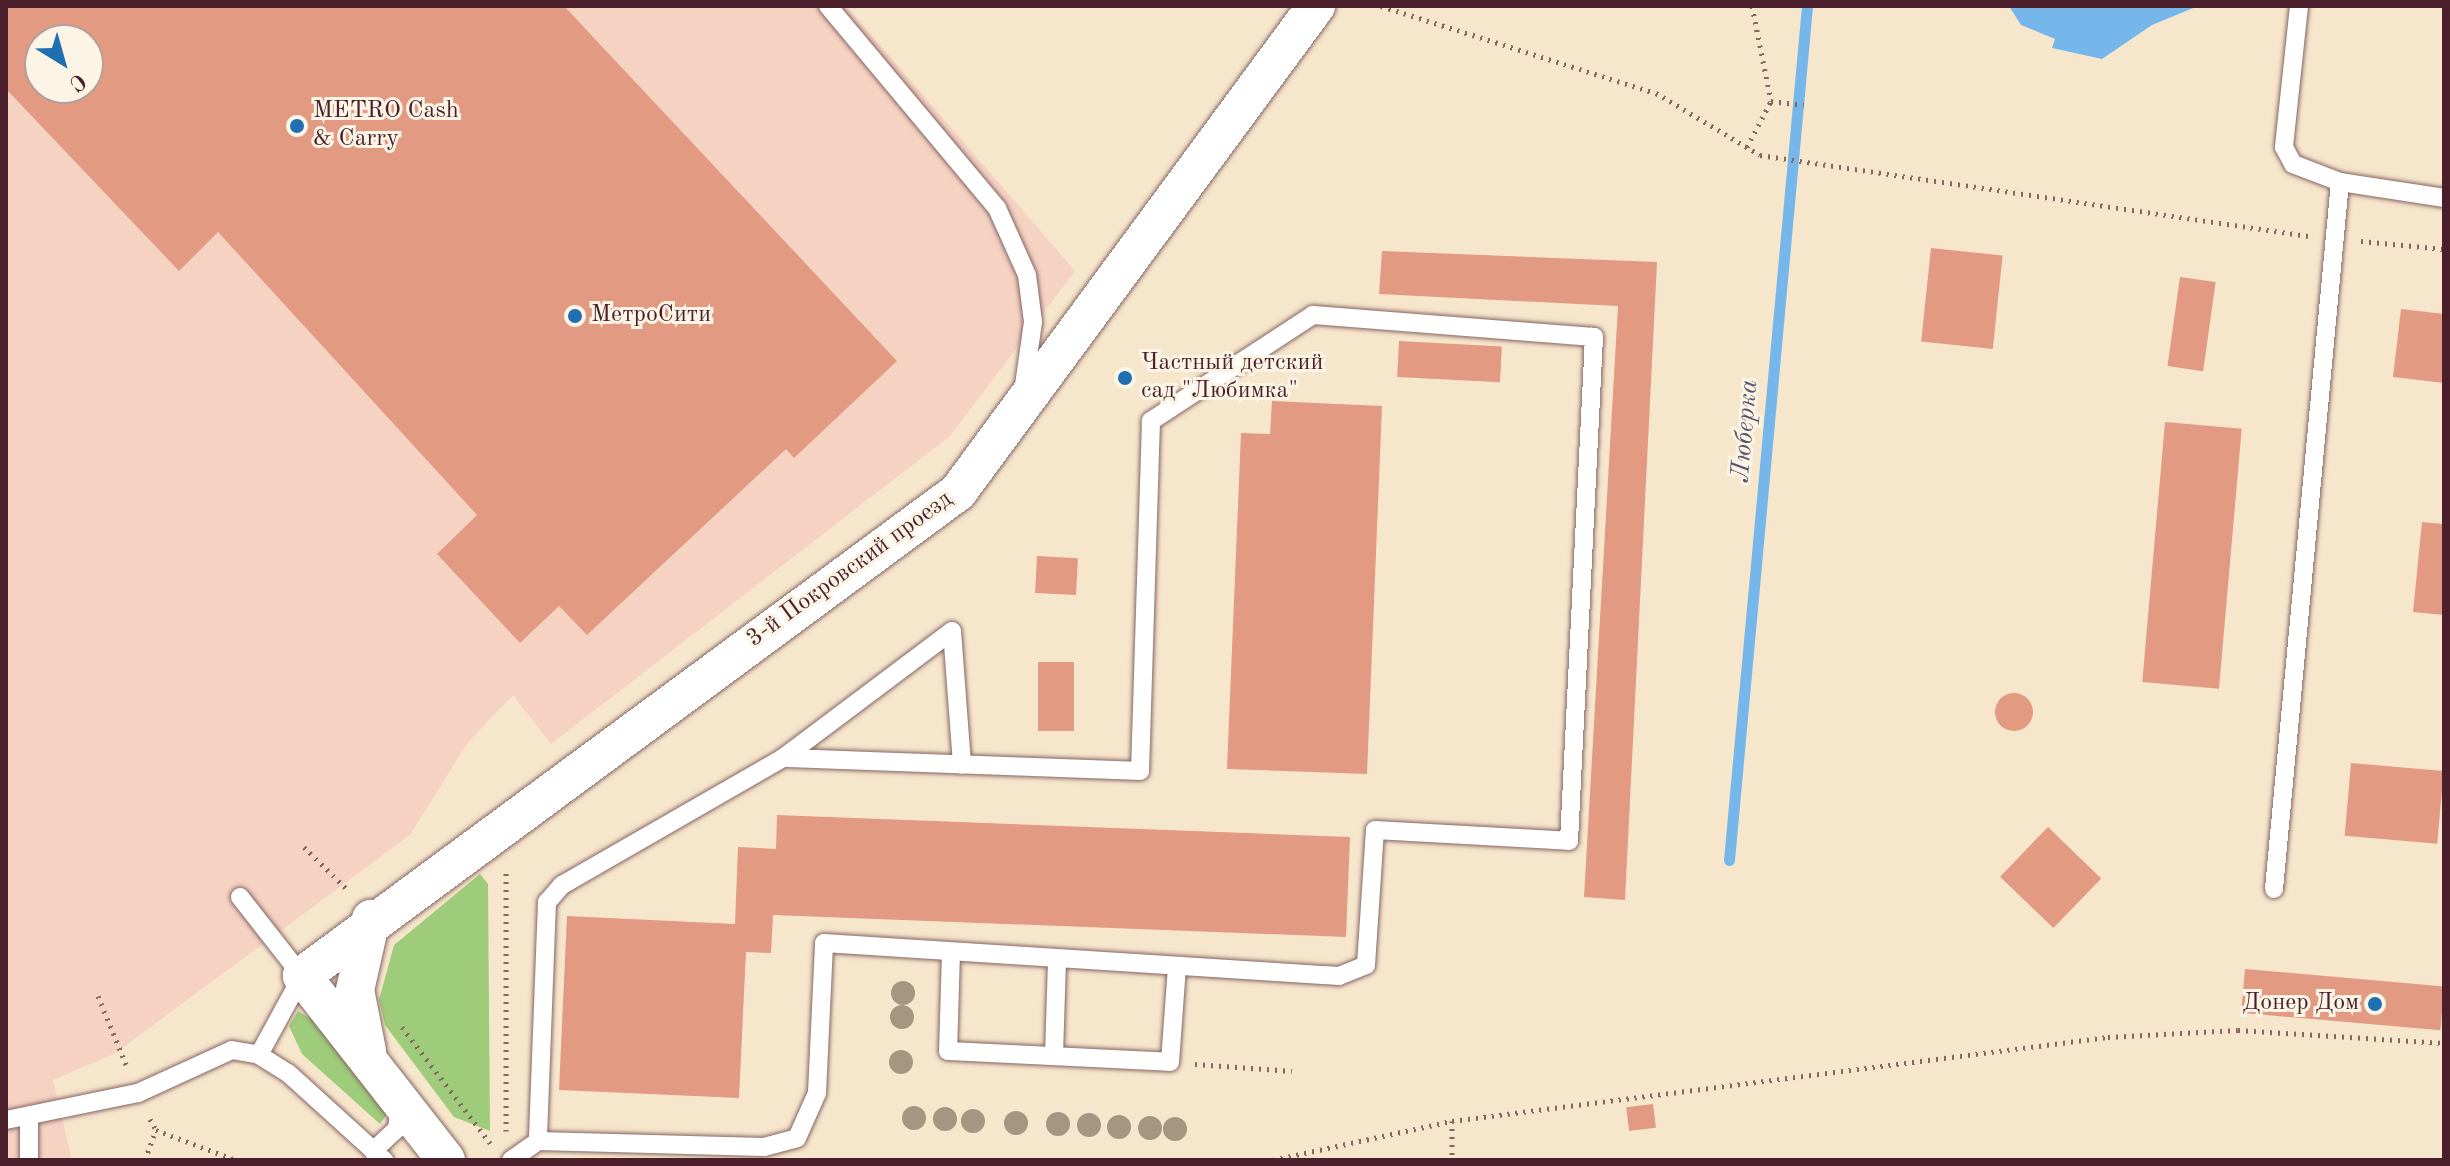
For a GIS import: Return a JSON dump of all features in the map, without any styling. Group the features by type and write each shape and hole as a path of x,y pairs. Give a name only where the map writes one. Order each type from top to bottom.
{"street":[{"name":"3-й Покровский проезд","path":"302,976 371,919 958,492 1316,6"},
{"path":"371,919 355,990 358,1025 372,1065"},
{"path":"302,976 446,1160"}],"lane":[{"path":"828,6 997,208 1027,275 1033,322 1021,406"},
{"path":"2299,6 2284,147 2308,175 2444,198"},
{"path":"2274,889 2340,182"},
{"path":"508,1152 538,1141 764,1147 797,1138 817,1093 824,943 1339,976 1366,965 1375,830 1569,841 1594,337 1313,315 1151,421 1140,771 783,758"},
{"path":"538,1141 547,902 562,885 783,758 952,631 962,765"},
{"path":"240,897 302,976 259,1055"},
{"path":"951,952 948,1051 1170,1062 1177,966"},
{"path":"1054,1056 1057,959"},
{"path":"6,1120 29,1120 138,1093 232,1050 259,1055 379,1156 397,1129 399,1098"},
{"path":"29,1120 29,1160"}],"path":[{"path":"1381,6 1656,93 1747,147 1784,159 2335,239 2444,249"},
{"path":"1747,147 1771,101 1752,6"},
{"path":"1771,101 1789,106 1804,105"},
{"path":"486,835 506,855 508,1152"},
{"path":"396,1013 494,1148"},
{"path":"1273,1160 1452,1121 2108,1037 2238,1030 2444,1043"},
{"path":"1170,1062 1292,1071"},
{"path":"1452,1121 1452,1160"},
{"path":"145,1160 156,1130"}],"shaded area":[{"path":"6,6 846,6 1075,271 950,436 551,744 513,695 468,742 410,835 114,1054 53,1080 72,1160 6,1160"}],"green space":[{"path":"480,874 488,884 490,1131 454,1117 385,1025 379,1000 394,945"},
{"path":"298,1011 317,1023 387,1114 380,1124 302,1054 289,1026"}],"water":[{"path":"2009,6 2198,6 2152,25 2102,59 2052,48 2055,39 2021,25"}],"building":[{"name":"МетроСити","path":"6,6 564,6 897,361 794,458 786,449 587,635 559,606 520,643 437,554 477,515 218,232 179,271 6,89"},
{"path":"1931,248 2003,256 1993,349 1921,341"},
{"path":"1382,251 1657,262 1625,900 1584,897 1618,306 1379,294"},
{"path":"2180,277 2216,282 2203,371 2167,366"},
{"path":"2401,309 2444,314 2444,383 2393,377"},
{"path":"1399,341 1502,346 1500,382 1397,377"},
{"path":"1272,401 1382,406 1367,774 1227,769 1241,433 1270,434"},
{"path":"2165,422 2242,429 2219,689 2142,682"},
{"path":"2422,522 2444,524 2444,615 2413,612"},
{"path":"1037,556 1078,558 1076,595 1035,593"},
{"path":"1038,662 1074,662 1074,731 1038,731"},
{"path":"2014,693 2027,699 2033,712 2027,725 2014,731 2001,725 1995,712 2001,699"},
{"path":"2351,763 2444,771 2437,844 2345,836"},
{"path":"777,815 1350,837 1346,937 773,915 771,953 746,952 739,1098 559,1090 567,916 735,924 738,847 776,849"},
{"path":"2048,827 2101,878 2053,928 2000,877"},
{"path":"2245,969 2444,986 2440,1030 2241,1013"},
{"path":"1653,1104 1656,1128 1629,1131 1626,1107"}],"waterway":[{"name":"Люберка","path":"1729,860 1807,6"}],"place":[{"name":"METRO Cash & Carry","path":"297,126"},
{"name":"МетроСити","path":"575,316"},
{"name":"Частный детский сад \"Любимка\"","path":"1125,378"},
{"name":"Донер Дом","path":"2375,1004"}]}
